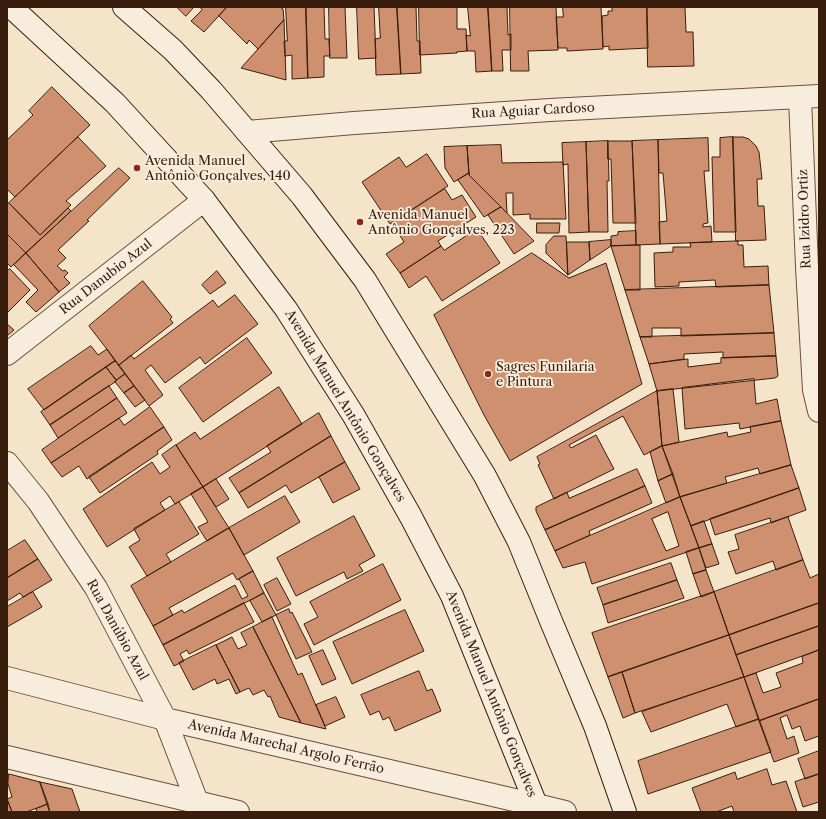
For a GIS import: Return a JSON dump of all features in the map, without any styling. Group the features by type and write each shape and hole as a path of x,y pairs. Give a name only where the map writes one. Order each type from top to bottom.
{"street":[{"name":"Avenida Manuel Antônio Gonçalves","path":"12,7 115,103 204,200 286,309 354,416 411,517 452,596 538,809"},
{"path":"124,7 173,50 211,90 302,196 365,280 485,476 519,542 595,726 625,812"},
{"name":"Rua Aguiar Cardoso","path":"247,132 354,123 550,110 810,97"},
{"name":"Rua Izidro Ortiz","path":"810,97 807,267 814,390 819,411"},
{"name":"Rua Danubio Azul","path":"7,354 204,200"},
{"name":"Rua Danúbio Azul","path":"7,463 38,501 96,588 165,719 200,807"},
{"name":"Avenida Marechal Argolo Ferrão","path":"7,678 165,719 538,809 565,812"},
{"path":"7,757 200,807 238,812"}],"building":[{"path":"177,7 194,7 186,16"},
{"path":"200,7 227,7 204,32 191,21 202,10"},
{"path":"227,7 280,7 283,9 284,20 258,49 249,40 247,44 219,16"},
{"path":"286,7 306,7 308,78 292,79 292,55 285,56 284,41 287,41"},
{"path":"306,7 324,7 325,39 329,39 330,56 324,56 324,77 308,78"},
{"path":"329,7 345,7 347,58 330,58"},
{"path":"357,7 374,7 376,58 359,59"},
{"path":"379,7 397,7 401,74 376,75 375,39 380,38"},
{"path":"397,7 416,7 417,41 420,41 421,73 401,74"},
{"path":"419,7 457,7 457,29 466,29 467,51 420,55"},
{"path":"468,7 488,7 492,71 476,72 475,51 467,51 466,35 470,36"},
{"path":"488,7 507,7 508,35 511,34 511,50 502,50 503,71 492,71"},
{"path":"510,7 556,7 558,50 528,51 529,71 511,71"},
{"path":"563,7 601,7 603,49 567,51 567,48 558,48 556,17 563,17"},
{"path":"612,7 647,7 648,48 609,50 609,46 603,47 602,16 608,15 608,11 612,11"},
{"path":"647,7 685,7 686,32 693,32 694,66 648,67"},
{"path":"284,20 286,80 241,68 258,49"},
{"path":"52,87 90,125 15,197 7,189 7,140 33,115 29,111"},
{"path":"78,137 106,166 66,201 71,205 40,235 9,203"},
{"path":"733,137 743,137 749,139 756,146 759,152 762,179 757,179 758,206 764,206 766,240 736,241"},
{"path":"733,137 736,232 714,232 712,157 720,157 720,138"},
{"path":"708,138 709,171 704,171 708,223 703,224 703,227 711,226 712,242 660,244 659,222 667,221 663,173 659,173 658,140"},
{"path":"658,140 660,244 636,245 632,141"},
{"path":"608,141 632,141 636,223 613,223 611,159 608,159"},
{"path":"608,141 608,232 589,232 586,142"},
{"path":"586,142 589,232 569,233 568,164 563,165 562,143"},
{"path":"501,145 502,163 563,162 566,219 530,219 530,214 513,215 513,193 506,193 507,213 469,175 467,146"},
{"path":"467,146 469,173 454,182 445,168 444,147"},
{"path":"427,154 448,186 390,224 362,182 399,157 406,167"},
{"path":"119,168 130,178 87,220 89,221 58,250 66,258 57,266 68,273 64,277 70,283 59,292 26,253"},
{"path":"469,173 469,175 501,207 484,217 458,180"},
{"path":"445,189 452,200 462,195 476,217 438,241 441,246 400,273 386,254 404,242 392,223"},
{"path":"9,203 40,235 68,208 71,211 26,253 7,234 7,205"},
{"path":"501,207 534,241 514,254 488,215"},
{"path":"537,223 560,223 559,233 537,233"},
{"path":"477,229 500,263 442,301 426,276 409,288 400,273 441,246 444,250"},
{"path":"636,231 636,245 611,246 611,236 618,235 618,232"},
{"path":"7,234 26,253 11,267 7,263"},
{"path":"554,236 566,236 568,275 546,253 546,245"},
{"path":"611,240 611,246 590,260 589,242"},
{"path":"738,241 738,245 743,245 744,267 768,266 769,285 716,287 715,280 679,282 679,286 655,287 654,253 673,252 673,247 691,247 690,243"},
{"path":"567,242 589,242 590,260 568,275"},
{"path":"640,245 640,290 625,290 611,246"},
{"path":"26,253 59,292 36,312 26,302 38,290 14,265"},
{"path":"532,253 569,278 606,263 642,384 510,461 484,415 434,315"},
{"path":"10,269 30,290 7,313 7,271"},
{"path":"217,271 226,283 210,294 202,285"},
{"path":"143,281 172,317 170,319 173,323 119,365 89,326"},
{"path":"769,285 774,333 681,336 681,328 652,328 652,337 640,337 625,290"},
{"path":"235,295 258,324 205,364 200,357 165,383 151,365 145,370 163,395 149,406 119,365 131,355 134,359 213,300 218,307"},
{"path":"7,324 14,330 7,336"},
{"path":"774,333 776,356 723,358 723,352 684,354 684,359 649,364 640,337"},
{"path":"247,338 272,373 203,422 179,388"},
{"path":"91,346 98,355 107,349 115,361 44,410 28,389"},
{"path":"776,356 778,376 775,378 657,391 649,364 688,359 688,367 721,363 721,358"},
{"path":"115,361 125,374 116,380 106,367"},
{"path":"106,367 116,380 115,382 50,425 41,412"},
{"path":"125,374 134,386 124,393 115,382"},
{"path":"754,379 756,404 777,399 781,421 740,429 739,423 685,429 682,388"},
{"path":"109,386 117,398 58,438 50,425"},
{"path":"134,386 145,400 135,407 124,393"},
{"path":"279,387 302,424 203,487 176,445 195,432 200,439"},
{"path":"673,389 679,442 662,446 657,391"},
{"path":"657,391 662,446 644,455 623,416 569,445 571,448 596,435 614,469 554,499 538,465 540,464 537,457"},
{"path":"117,398 127,413 51,463 42,450"},
{"path":"150,407 164,427 87,479 79,466 62,477 51,463 119,418 124,425"},
{"path":"319,413 331,436 239,493 229,478 271,452 267,446"},
{"path":"781,421 791,465 760,474 758,468 725,477 727,483 680,497 662,446 727,432 728,437 751,432 750,427"},
{"path":"164,427 172,440 157,451 158,454 100,493 89,477"},
{"path":"331,436 345,462 291,493 286,485 248,508 239,493"},
{"path":"176,445 203,487 175,504 170,496 160,503 165,510 107,547 83,509 152,462 160,474 170,467 162,455"},
{"path":"662,446 673,474 658,481 650,452"},
{"path":"345,462 360,489 333,503 319,477"},
{"path":"791,465 799,488 691,526 680,497"},
{"path":"637,469 645,486 545,530 536,511 536,507 567,492 569,498"},
{"path":"673,474 680,497 666,503 658,481"},
{"path":"216,479 229,499 216,507 203,487"},
{"path":"645,486 652,503 589,531 590,535 555,551 545,530"},
{"path":"203,487 229,528 207,541 198,527 208,522 191,494"},
{"path":"799,488 806,510 771,523 770,518 715,535 710,519"},
{"path":"285,496 300,522 244,555 229,528"},
{"path":"680,497 699,548 592,584 585,562 563,568 555,551","holes":["668,512 679,546 666,551 652,519"]},
{"path":"179,502 199,534 166,554 171,562 147,576 129,547 140,540 134,529"},
{"path":"354,516 375,556 359,565 363,571 347,579 344,572 296,596 277,558"},
{"path":"788,517 803,560 776,570 773,561 736,574 728,552 739,549 735,535"},
{"path":"704,521 712,544 699,548 691,526"},
{"path":"229,528 253,571 237,580 233,573 169,608 173,615 153,626 131,586"},
{"path":"25,540 38,559 7,578 7,551"},
{"path":"712,544 719,564 706,568 699,548"},
{"path":"699,548 706,570 693,574 686,552"},
{"path":"38,559 52,580 23,597 20,593 7,601 7,578"},
{"path":"803,560 810,578 819,574 819,603 729,635 714,592"},
{"path":"671,563 677,580 603,605 597,588"},
{"path":"383,564 401,600 314,645 304,624 318,617 310,602"},
{"path":"706,570 714,592 701,597 693,574"},
{"path":"253,571 264,593 163,645 153,626 182,610 184,613 235,585 242,599 248,596 239,579"},
{"path":"277,578 291,604 277,611 264,585"},
{"path":"677,580 684,598 608,623 603,605"},
{"path":"33,592 42,607 7,627 7,607"},
{"path":"714,592 729,635 608,677 592,633"},
{"path":"264,593 276,615 262,622 250,601"},
{"path":"244,603 254,622 189,654 187,650 180,654 184,661 174,666 163,645"},
{"path":"819,603 819,626 736,655 729,635"},
{"path":"289,609 290,613 292,612 312,652 296,659 276,615"},
{"path":"405,610 424,651 352,684 333,642"},
{"path":"272,617 298,675 302,673 326,729 301,723 253,627"},
{"path":"819,626 819,650 744,677 736,655"},
{"path":"253,627 301,723 279,717 270,696 268,697 264,690 253,695 249,688 240,692 216,645 232,637 238,649 247,645 241,633"},
{"path":"729,635 744,677 635,713 622,672"},
{"path":"216,645 240,692 236,694 229,679 217,684 215,679 193,690 179,663"},
{"path":"323,650 336,679 322,685 309,656"},
{"path":"819,650 819,699 759,721 744,677 756,673 763,693 781,687 776,673 803,663 802,657"},
{"path":"419,671 427,691 432,689 441,711 395,731 389,717 383,720 379,711 370,715 361,695"},
{"path":"622,672 635,713 623,718 608,677"},
{"path":"744,677 759,719 736,727 727,704 651,732 642,712"},
{"path":"336,697 345,717 325,726 316,705"},
{"path":"819,699 819,736 805,741 800,726 792,729 787,715 780,718 787,739 794,736 799,753 774,762 759,721"},
{"path":"759,719 771,752 648,794 638,761"},
{"path":"819,751 819,774 805,779 798,759"},
{"path":"767,769 772,785 786,781 797,812 734,812 732,806 716,812 701,812 692,788 735,772 737,779"},
{"path":"9,774 40,782 48,804 26,812 12,812 7,799 12,797 8,784"},
{"path":"819,774 819,802 803,807 795,782"},
{"path":"40,782 72,789 80,812 50,812"},
{"path":"7,799 12,812 7,812"},
{"path":"48,804 50,812 37,812 36,809"}],"place":[{"name":"Avenida Manuel Antônio Gonçalves, 140","path":"137,168"},
{"name":"Avenida Manuel Antônio Gonçalves, 223","path":"360,222"},
{"name":"Sagres Funilaria e Pintura","path":"488,374"}]}
